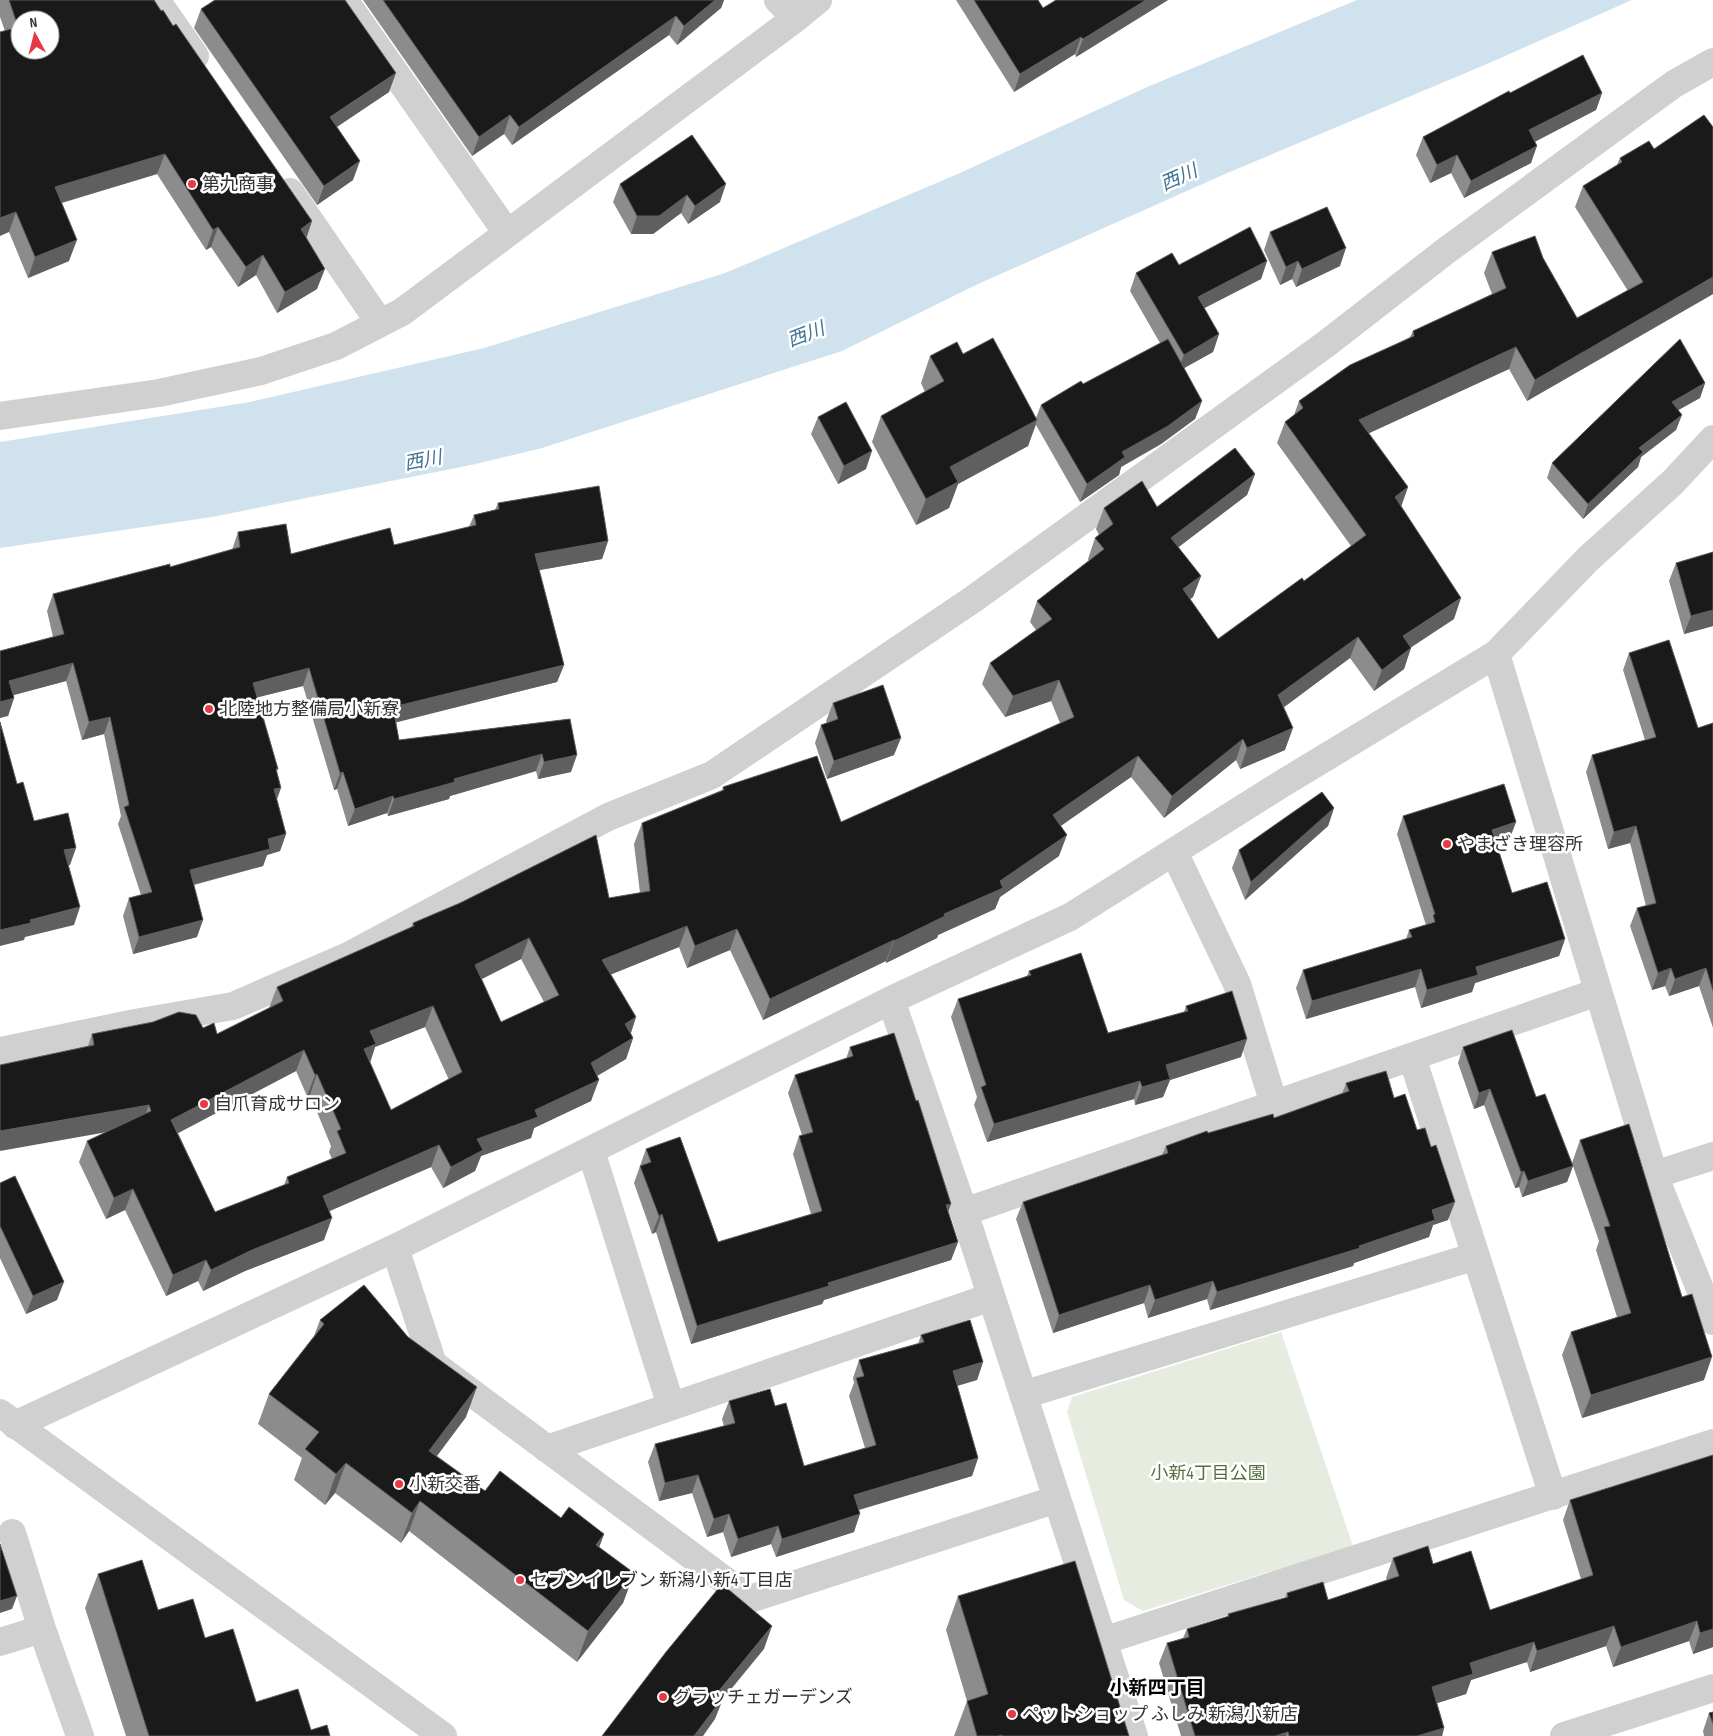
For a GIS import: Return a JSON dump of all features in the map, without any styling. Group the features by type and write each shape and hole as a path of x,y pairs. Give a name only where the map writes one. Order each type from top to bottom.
{"street":[{"path":"156,0 207,73"},
{"path":"344,0 507,233"},
{"path":"0,416 158,393 261,371 336,346 402,312 507,233 787,9 818,0"},
{"path":"0,1051 135,1023 233,1006 348,956 608,817 712,775 980,594 1326,344 1447,250 1674,84 1713,62"},
{"path":"274,170 380,323"},
{"path":"5,1424 395,1248 891,1000 1070,917 1280,785 1496,654 1588,559 1674,482 1713,439"},
{"path":"1496,654 1654,1175 1713,1321"},
{"path":"1174,852 1237,984 1274,1104"},
{"path":"964,1212 1598,992"},
{"path":"891,1000 964,1212 1134,1736"},
{"path":"1412,1057 1553,1496"},
{"path":"590,1150 671,1406"},
{"path":"1654,1175 1713,1156"},
{"path":"395,1248 433,1364 750,1599 1057,1499"},
{"path":"1023,1395 1476,1256"},
{"path":"547,1449 991,1297"},
{"path":"5,1424 443,1736"},
{"path":"1103,1641 1713,1443"},
{"path":"12,1533 42,1629 80,1736"},
{"path":"0,1642 42,1629"},
{"path":"1564,1736 1713,1688"}],"green space":[{"name":"小新4丁目公園","path":"1281,1332 1353,1546 1143,1611 1124,1600 1067,1412 1072,1397"}],"water":[{"name":"西川","path":"1357,0 1632,0 1480,67 1225,174 976,285 842,351 542,448 471,465 212,517 0,548 0,442 250,402 484,348 725,273 960,173 1147,87"}],"building":[{"path":"9,0 154,0 173,26 176,24 312,221 301,229 325,269 285,292 263,255 246,267 218,227 213,230 165,154 55,187 77,240 35,257 16,212 0,218 0,32 10,29 10,60 60,60 60,10 12,10"},
{"path":"215,0 345,0 396,73 330,117 360,161 324,186 201,9"},
{"path":"383,0 715,0 684,26 676,16 519,127 510,115 479,137"},
{"path":"974,0 1038,0 1043,8 1056,0 1146,0 1083,39 1081,37 1020,74"},
{"path":"1583,55 1602,93 1529,130 1537,146 1471,181 1457,155 1437,165 1423,137 1509,91 1510,93"},
{"path":"1704,115 1713,127 1713,277 1535,380 1516,347 1359,420 1408,487 1395,497 1461,598 1403,636 1411,648 1382,670 1358,637 1278,695 1293,728 1247,748 1243,739 1172,796 1138,756 1053,815 1067,835 1000,881 1003,888 944,914 945,916 894,941 770,999 737,929 695,946 687,926 602,960 636,1017 625,1024 633,1038 591,1063 599,1080 535,1110 538,1117 477,1139 483,1150 451,1167 439,1145 323,1196 332,1218 252,1250 211,1270 206,1260 173,1275 133,1189 114,1198 87,1141 151,1111 149,1105 0,1131 0,1065 94,1045 92,1034 153,1022 179,1012 196,1015 203,1028 214,1023 217,1034 283,1001 277,987 414,926 413,923 460,903 596,835 609,898 650,891 642,823 724,790 723,787 817,756 841,822 1074,717 1059,680 1013,696 990,663 1052,619 1037,601 1104,549 1095,538 1113,524 1104,508 1142,481 1157,507 1235,448 1255,474 1171,538 1201,576 1183,589 1218,639 1302,578 1304,581 1366,535 1285,422 1303,408 1299,401 1350,365 1414,336 1413,331 1506,288 1492,252 1535,236 1543,258 1577,318 1643,282 1583,186 1622,162 1620,158 1649,141 1654,149","holes":["529,938 559,995 501,1022 475,965","433,1006 462,1072 391,1110 364,1049 376,1044 370,1031","304,1050 315,1075 317,1074 341,1129 337,1131 346,1153 287,1177 289,1183 215,1212 171,1120"]},
{"path":"692,135 726,184 695,206 687,195 659,216 637,216 620,184"},
{"path":"1327,207 1346,248 1302,269 1298,261 1286,267 1270,232"},
{"path":"1250,227 1267,261 1198,297 1219,334 1184,355 1136,273 1172,253 1179,265"},
{"path":"993,338 1037,420 950,467 958,482 926,499 881,416 944,381 930,356 957,342 963,354"},
{"path":"1168,339 1202,401 1168,426 1122,452 1125,457 1087,484 1041,405 1081,381 1083,384"},
{"path":"1680,339 1705,383 1672,402 1682,415 1639,448 1643,452 1588,504 1552,463"},
{"path":"846,402 872,451 844,466 818,417"},
{"path":"599,486 608,541 535,554 564,665 393,707 399,740 570,719 577,755 544,762 542,754 454,779 455,782 394,799 393,796 355,809 343,772 340,773 309,668 253,683 278,769 276,769 281,788 274,789 286,834 268,839 270,849 190,870 203,920 139,937 129,898 152,892 124,807 129,805 110,717 89,722 73,663 9,681 14,698 0,702 0,651 64,634 53,594 170,564 170,567 240,547 238,532 286,524 291,554 390,528 394,545 476,525 474,515 499,509 498,503"},
{"path":"1713,552 1713,610 1691,616 1676,563"},
{"path":"1669,640 1698,728 1713,723 1713,991 1706,968 1675,979 1671,968 1658,973 1637,908 1656,903 1636,826 1614,832 1592,755 1656,737 1629,653"},
{"path":"883,685 901,738 834,761 821,725 838,719 833,703"},
{"path":"0,722 17,784 23,782 34,821 68,813 76,848 64,850 80,907 30,920 31,923 0,930"},
{"path":"1504,784 1516,822 1492,830 1512,893 1547,882 1565,939 1476,967 1478,975 1427,990 1421,969 1312,1001 1303,970 1412,937 1409,930 1435,922 1433,915 1435,914 1403,816"},
{"path":"1322,792 1334,808 1251,882 1239,850"},
{"path":"1081,953 1108,1033 1188,1011 1186,1006 1232,991 1247,1039 1166,1065 1170,1079 1142,1087 1140,1081 994,1124 981,1087 986,1085 958,999 1031,975 1029,971"},
{"path":"1512,1030 1536,1097 1545,1094 1573,1166 1528,1181 1524,1171 1521,1172 1490,1089 1479,1093 1463,1047"},
{"path":"894,1033 916,1101 918,1100 951,1204 946,1205 958,1242 828,1283 829,1286 697,1326 662,1214 659,1216 640,1166 651,1162 646,1149 680,1137 718,1242 822,1211 799,1136 813,1132 795,1075 853,1056 850,1047"},
{"path":"1386,1071 1394,1098 1405,1094 1417,1130 1425,1128 1431,1147 1436,1145 1455,1202 1432,1210 1435,1220 1359,1246 1360,1248 1217,1292 1213,1281 1155,1300 1150,1285 1059,1315 1023,1202 1168,1153 1166,1146 1207,1131 1208,1133 1273,1114 1274,1118 1349,1091 1346,1083"},
{"path":"1629,1124 1682,1297 1692,1294 1712,1357 1591,1395 1571,1332 1631,1313 1604,1227 1610,1226 1580,1140"},
{"path":"15,1176 64,1282 33,1296 0,1226 0,1183"},
{"path":"364,1285 408,1337 477,1387 429,1451 485,1491 500,1471 561,1518 569,1507 604,1534 596,1545 634,1573 588,1631 420,1501 412,1513 346,1463 336,1474 305,1449 319,1432 269,1394 324,1324 320,1320"},
{"path":"970,1320 983,1362 953,1371 978,1458 854,1495 860,1514 782,1539 778,1526 738,1539 729,1514 714,1519 698,1475 665,1483 655,1444 735,1423 729,1401 770,1389 775,1406 786,1403 804,1466 876,1445 856,1378 864,1376 859,1360 924,1342 921,1335"},
{"path":"1713,1455 1713,1629 1700,1633 1697,1621 1621,1647 1614,1626 1537,1651 1534,1642 1470,1663 1473,1674 1432,1687 1444,1728 1417,1736 1289,1736 1288,1732 1275,1736 1195,1736 1167,1643 1189,1637 1187,1629 1229,1616 1228,1614 1288,1597 1287,1593 1323,1582 1328,1600 1399,1576 1393,1558 1428,1546 1433,1564 1471,1551 1490,1610 1593,1575 1570,1500"},
{"path":"0,1544 17,1596 0,1601"},
{"path":"142,1560 158,1610 193,1599 205,1638 233,1629 256,1702 298,1689 311,1730 327,1725 330,1736 149,1736 98,1574"},
{"path":"1075,1561 1129,1736 977,1736 967,1701 988,1694 958,1596"},
{"path":"722,1584 772,1626 718,1692 724,1696 694,1736 602,1736 666,1652"},
{"path":"1713,1712 1713,1724 1709,1713"}],"place":[{"name":"第九商事","path":"192,184"},
{"name":"北陸地方整備局小新寮","path":"209,709"},
{"name":"やまざき理容所","path":"1447,844"},
{"name":"自爪育成サロン","path":"204,1104"},
{"name":"小新交番","path":"399,1484"},
{"name":"セブンイレブン 新潟小新4丁目店","path":"520,1580"},
{"name":"グラッチェガーデンズ","path":"663,1697"},
{"name":"ペットショップ ふしみ 新潟小新店","path":"1012,1714"}],"district":[{"name":"小新四丁目","path":"1157,1688"}]}
